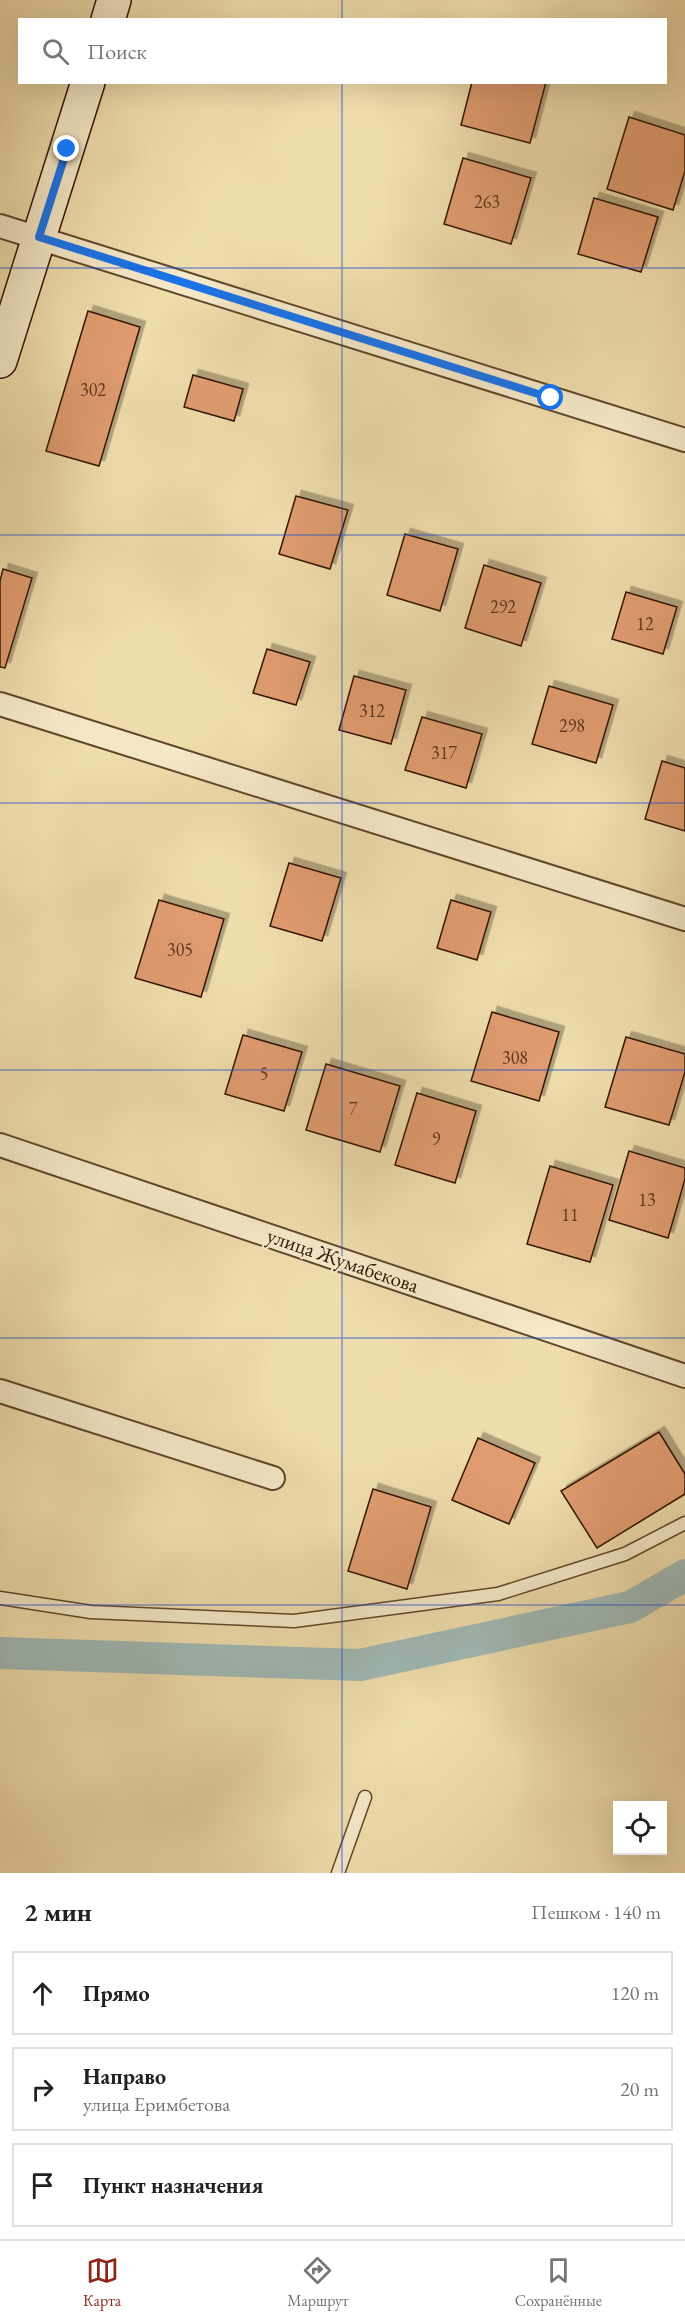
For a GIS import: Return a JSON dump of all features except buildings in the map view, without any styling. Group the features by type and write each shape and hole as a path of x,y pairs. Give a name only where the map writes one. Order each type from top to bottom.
{"main road":[{"path":"109,18 114,0"},
{"path":"0,361 87,84"}],"street":[{"path":"0,226 685,440"},
{"path":"0,704 685,919"},
{"name":"улица Жумабекова","path":"0,1145 685,1376"},
{"path":"0,1391 273,1478"}],"lane":[{"path":"0,1598 91,1612 294,1621 498,1594 625,1554 685,1523"},
{"path":"338,1873 365,1797"}],"waterway":[{"path":"0,1653 360,1665 630,1607 685,1575"}],"route":[{"path":"67,149 39,237 551,398"}]}
